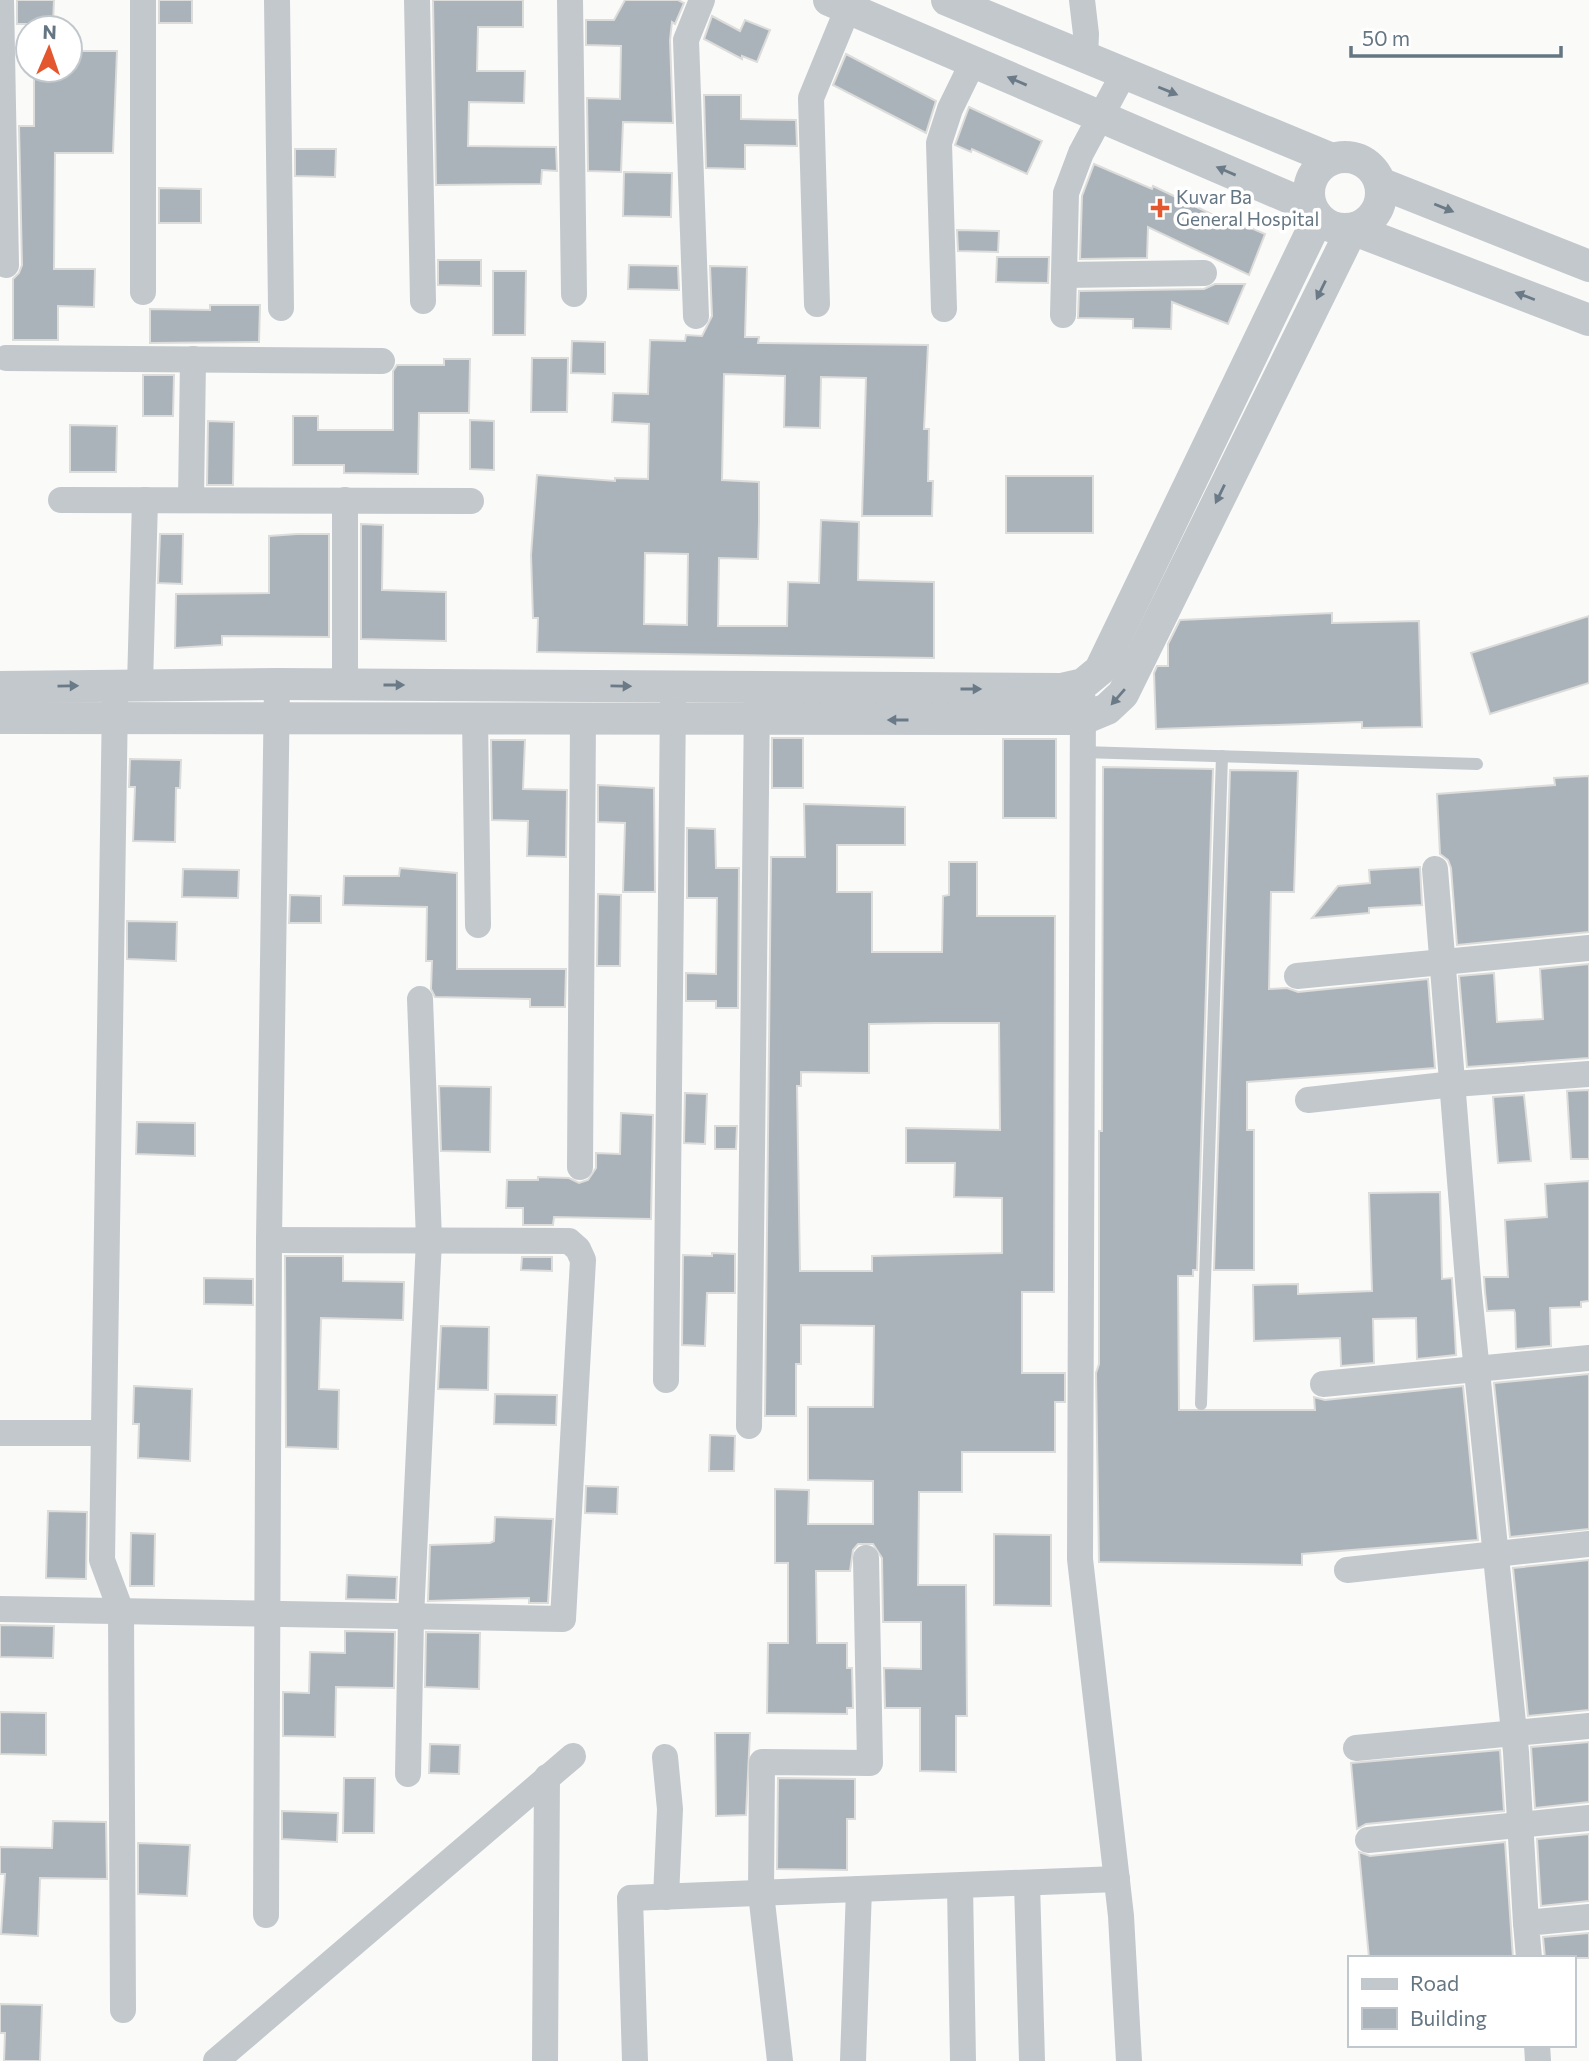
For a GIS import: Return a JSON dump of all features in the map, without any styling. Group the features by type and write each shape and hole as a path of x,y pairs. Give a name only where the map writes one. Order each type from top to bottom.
{"street":[{"path":"2,0 6,265"},
{"path":"143,0 143,292"},
{"path":"277,0 281,308"},
{"path":"417,0 423,301"},
{"path":"570,0 574,294"},
{"path":"696,316 686,40 702,0"},
{"path":"947,0 1332,159"},
{"path":"1082,0 1086,34 1085,57"},
{"path":"817,304 811,98 838,4 1101,117 1314,213 1339,229 1352,229 1589,320"},
{"path":"944,309 939,142 950,109 973,62"},
{"path":"1063,315 1066,193 1081,153 1124,73"},
{"path":"0,687 277,684 1061,689 1083,684 1100,670 1314,213 1309,184 1314,173 1332,159 1344,156 1366,163 1381,183 1589,266"},
{"path":"0,718 1083,719 1107,709 1123,694 1352,229 1373,217 1379,207 1381,183"},
{"path":"1064,275 1205,273"},
{"path":"6,358 382,361"},
{"path":"191,500 193,359"},
{"path":"61,500 471,500"},
{"path":"123,2010 121,1611 102,1560 102,1433 115,718 128,685 145,500"},
{"path":"345,500 345,685"},
{"path":"266,1915 269,1240 277,684"},
{"path":"1083,684 1080,1559 1117,1880 1129,2061"},
{"path":"666,1380 673,687"},
{"path":"749,1426 757,689"},
{"path":"475,718 478,925"},
{"path":"580,1167 583,719"},
{"path":"1435,869 1476,1369 1522,1825 1529,1956"},
{"path":"1297,976 1589,948"},
{"path":"408,1774 411,1617 429,1240 420,999"},
{"path":"1308,1100 1454,1084 1589,1074"},
{"path":"0,1609 563,1619 583,1260 578,1249 569,1241 269,1240"},
{"path":"1323,1384 1589,1358"},
{"path":"0,1433 102,1433"},
{"path":"1347,1570 1589,1544"},
{"path":"780,2061 761,1893 762,1762 870,1763 866,1558"},
{"path":"1356,1748 1589,1726"},
{"path":"216,2061 573,1756"},
{"path":"665,1757 670,1809 666,1897"},
{"path":"545,2061 547,1777"},
{"path":"1368,1840 1589,1818"},
{"path":"635,2061 630,1898 1117,1880"},
{"path":"1027,1883 1032,2061"},
{"path":"960,1886 963,2061"},
{"path":"853,2061 859,1889"},
{"path":"1526,1923 1589,1917"}],"lane":[{"path":"1082,752 1477,764"},
{"path":"1201,1405 1222,756"}],"building":[{"path":"17,0 54,0 53,14 17,14"},
{"path":"159,0 192,0 192,23 159,23"},
{"path":"433,0 523,0 523,27 478,27 477,71 525,71 524,103 469,102 468,146 556,147 557,171 542,170 541,184 436,185"},
{"path":"625,0 678,0 684,3 675,24 672,22 670,40 673,123 623,122 621,172 588,171 587,98 620,99 621,46 586,45 586,20 614,20"},
{"path":"712,16 740,31 745,20 770,30 757,62 742,56 742,59 704,39"},
{"path":"84,51 117,51 113,153 55,153 54,269 95,269 94,307 58,306 58,340 13,340 13,279 22,265 19,126 34,126 34,84 84,84"},
{"path":"846,54 936,101 926,133 833,85"},
{"path":"704,95 741,95 741,119 796,120 797,146 745,145 745,169 706,168"},
{"path":"969,107 1042,141 1027,174 972,149 971,152 955,145"},
{"path":"295,149 336,149 335,177 295,176"},
{"path":"1094,164 1152,189 1153,186 1234,225 1235,221 1265,234 1249,275 1148,227 1147,258 1080,259 1082,196"},
{"path":"624,172 672,173 671,217 623,216"},
{"path":"159,188 201,189 201,223 159,223"},
{"path":"957,230 999,231 998,252 958,251"},
{"path":"997,257 1049,257 1048,283 996,282"},
{"path":"438,260 481,260 481,286 438,285"},
{"path":"629,265 678,266 679,290 628,289"},
{"path":"710,266 747,267 745,337 759,337 758,343 928,345 924,429 929,429 928,481 933,481 932,516 862,516 866,378 821,377 820,428 784,427 785,376 724,374 722,480 759,482 759,521 758,559 719,558 718,626 787,626 788,582 819,583 821,520 859,522 858,580 934,582 934,658 537,652 538,618 533,618 531,555 537,475 615,481 615,478 648,479 649,424 612,422 613,393 648,394 650,340 685,341 686,335 702,336 712,316","holes":["645,553 688,554 687,625 644,624"]},
{"path":"493,271 526,271 525,335 493,335"},
{"path":"1215,284 1245,284 1228,324 1172,302 1171,329 1133,328 1133,319 1078,318 1079,291 1204,289"},
{"path":"210,305 260,305 259,342 150,343 150,309 210,310"},
{"path":"572,341 605,342 605,374 571,373"},
{"path":"532,358 568,358 567,412 531,412"},
{"path":"444,359 470,359 469,413 419,413 418,474 344,473 344,465 293,465 293,416 318,416 318,430 393,430 393,371 397,365 444,365"},
{"path":"143,375 174,375 173,416 143,416"},
{"path":"470,420 494,421 494,470 470,469"},
{"path":"208,421 234,422 233,485 207,485"},
{"path":"70,425 117,426 116,472 70,472"},
{"path":"1006,476 1093,476 1093,533 1006,533"},
{"path":"361,524 383,525 382,590 446,592 446,641 361,639"},
{"path":"160,534 183,534 182,584 158,583"},
{"path":"329,534 329,637 222,636 222,645 175,648 176,594 269,593 269,536"},
{"path":"1332,613 1332,623 1419,621 1422,727 1362,728 1362,722 1156,729 1154,673 1157,666 1168,666 1168,644 1180,620"},
{"path":"1589,616 1589,683 1490,714 1471,653"},
{"path":"772,738 803,738 803,788 772,788"},
{"path":"1003,739 1056,739 1056,818 1003,818"},
{"path":"491,740 525,740 523,789 567,790 566,857 527,856 528,821 492,820"},
{"path":"130,759 181,760 180,788 176,788 175,842 133,841 135,787 129,787"},
{"path":"1103,767 1213,769 1197,1270 1193,1270 1193,1276 1178,1276 1179,1410 1315,1410 1314,1397 1325,1400 1463,1386 1478,1540 1302,1554 1302,1565 1099,1562 1096,1373 1099,1364 1099,1131 1102,1131"},
{"path":"1230,770 1298,771 1294,892 1271,892 1269,989 1287,988 1298,992 1428,979 1435,1068 1247,1082 1247,1130 1254,1130 1254,1270 1214,1270"},
{"path":"1589,776 1589,932 1457,945 1451,868 1448,860 1440,854 1437,794 1555,785 1554,778"},
{"path":"598,785 654,788 655,892 623,892 625,823 598,822"},
{"path":"804,804 905,807 905,845 837,845 837,892 872,892 872,952 942,952 943,896 949,895 949,862 977,862 977,916 1055,916 1054,1292 1022,1292 1022,1373 1065,1373 1065,1402 1055,1402 1055,1452 962,1452 962,1492 919,1492 918,1585 966,1585 967,1716 956,1716 956,1772 920,1771 920,1708 885,1708 884,1668 921,1669 921,1622 883,1622 882,1558 873,1544 858,1544 853,1550 850,1571 816,1571 817,1643 847,1643 847,1668 852,1668 853,1708 847,1708 847,1714 767,1713 768,1643 788,1643 788,1563 775,1563 775,1489 809,1490 808,1524 873,1524 873,1481 808,1480 808,1407 873,1407 874,1326 801,1325 801,1364 796,1364 796,1416 765,1416 771,857 805,857","holes":["999,1023 1000,1130 906,1128 906,1163 955,1163 954,1197 1002,1198 1002,1253 872,1256 872,1271 800,1271 797,1086 801,1086 801,1072 869,1073 869,1024"]},
{"path":"687,828 715,829 716,868 739,868 738,1008 716,1008 716,1001 686,1001 686,973 716,974 717,898 687,898"},
{"path":"1420,867 1422,905 1369,908 1369,913 1312,918 1338,886 1370,883 1369,870"},
{"path":"400,868 457,873 457,969 566,969 565,1007 530,1007 530,999 435,997 431,989 432,961 426,961 427,907 343,905 344,876 399,876"},
{"path":"183,869 239,870 238,898 182,897"},
{"path":"598,894 621,895 620,966 597,966"},
{"path":"290,895 321,896 321,923 289,923"},
{"path":"127,921 177,922 176,961 127,959"},
{"path":"1589,964 1589,1058 1467,1067 1459,976 1494,973 1497,1022 1543,1019 1540,969"},
{"path":"439,1086 491,1087 490,1152 441,1151"},
{"path":"1589,1090 1589,1159 1571,1159 1567,1091"},
{"path":"685,1093 707,1094 705,1144 684,1143"},
{"path":"1524,1095 1531,1161 1498,1163 1493,1097"},
{"path":"621,1113 653,1115 651,1219 554,1217 553,1225 523,1225 523,1208 506,1208 507,1180 569,1178 579,1183 588,1180 596,1168 596,1153 620,1154"},
{"path":"137,1122 195,1123 195,1156 136,1154"},
{"path":"715,1126 737,1126 736,1149 715,1149"},
{"path":"1589,1181 1589,1301 1581,1302 1581,1307 1550,1308 1551,1346 1516,1349 1514,1310 1487,1311 1485,1292 1484,1277 1508,1277 1505,1220 1547,1217 1545,1184"},
{"path":"1440,1192 1442,1279 1452,1278 1456,1355 1417,1359 1416,1318 1373,1319 1374,1363 1341,1366 1340,1338 1254,1341 1253,1285 1298,1284 1298,1294 1372,1291 1369,1193"},
{"path":"712,1253 735,1254 735,1293 707,1293 705,1346 682,1345 683,1255 712,1256"},
{"path":"285,1256 343,1256 343,1281 404,1282 403,1320 321,1318 319,1389 339,1390 338,1449 286,1447"},
{"path":"522,1257 552,1257 552,1271 521,1270"},
{"path":"204,1278 253,1279 253,1305 204,1304"},
{"path":"441,1326 489,1327 488,1390 438,1389"},
{"path":"1589,1374 1589,1529 1510,1537 1494,1383"},
{"path":"134,1386 192,1389 190,1461 138,1458 139,1424 133,1424"},
{"path":"495,1394 557,1395 556,1425 494,1424"},
{"path":"710,1435 735,1436 734,1471 709,1471"},
{"path":"586,1486 618,1487 617,1514 585,1513"},
{"path":"48,1511 87,1512 86,1579 46,1578"},
{"path":"495,1517 553,1519 548,1603 529,1603 529,1598 428,1601 430,1545 490,1543 494,1541"},
{"path":"131,1533 155,1534 154,1586 130,1586"},
{"path":"994,1534 1051,1535 1051,1606 994,1605"},
{"path":"1589,1560 1589,1710 1528,1716 1513,1568"},
{"path":"347,1575 397,1577 396,1600 346,1599"},
{"path":"0,1625 54,1626 53,1658 0,1657"},
{"path":"345,1631 395,1632 394,1688 336,1687 335,1737 283,1736 283,1692 309,1693 310,1652 345,1653"},
{"path":"426,1632 480,1633 479,1689 425,1687"},
{"path":"0,1712 46,1713 46,1755 0,1754"},
{"path":"715,1733 750,1733 746,1815 716,1816"},
{"path":"1589,1742 1589,1802 1535,1808 1531,1747"},
{"path":"430,1744 460,1745 459,1774 429,1773"},
{"path":"1500,1750 1504,1811 1366,1824 1357,1829 1351,1763"},
{"path":"344,1778 375,1778 374,1833 343,1833"},
{"path":"778,1778 855,1779 855,1819 847,1819 847,1870 777,1869"},
{"path":"282,1811 338,1813 337,1842 282,1839"},
{"path":"53,1821 106,1822 107,1879 40,1878 38,1936 1,1934 5,1874 0,1874 0,1847 52,1848"},
{"path":"1589,1834 1589,1901 1541,1906 1537,1839"},
{"path":"1505,1842 1513,1956 1369,1956 1359,1852 1370,1856"},
{"path":"138,1843 190,1845 187,1896 138,1894"},
{"path":"1589,1933 1589,1958 1545,1956 1543,1937"},
{"path":"0,2004 42,2005 40,2061 4,2061 5,2033 0,2033"}],"place":[{"name":"Kuvar Ba General Hospital","path":"1160,208"}]}
